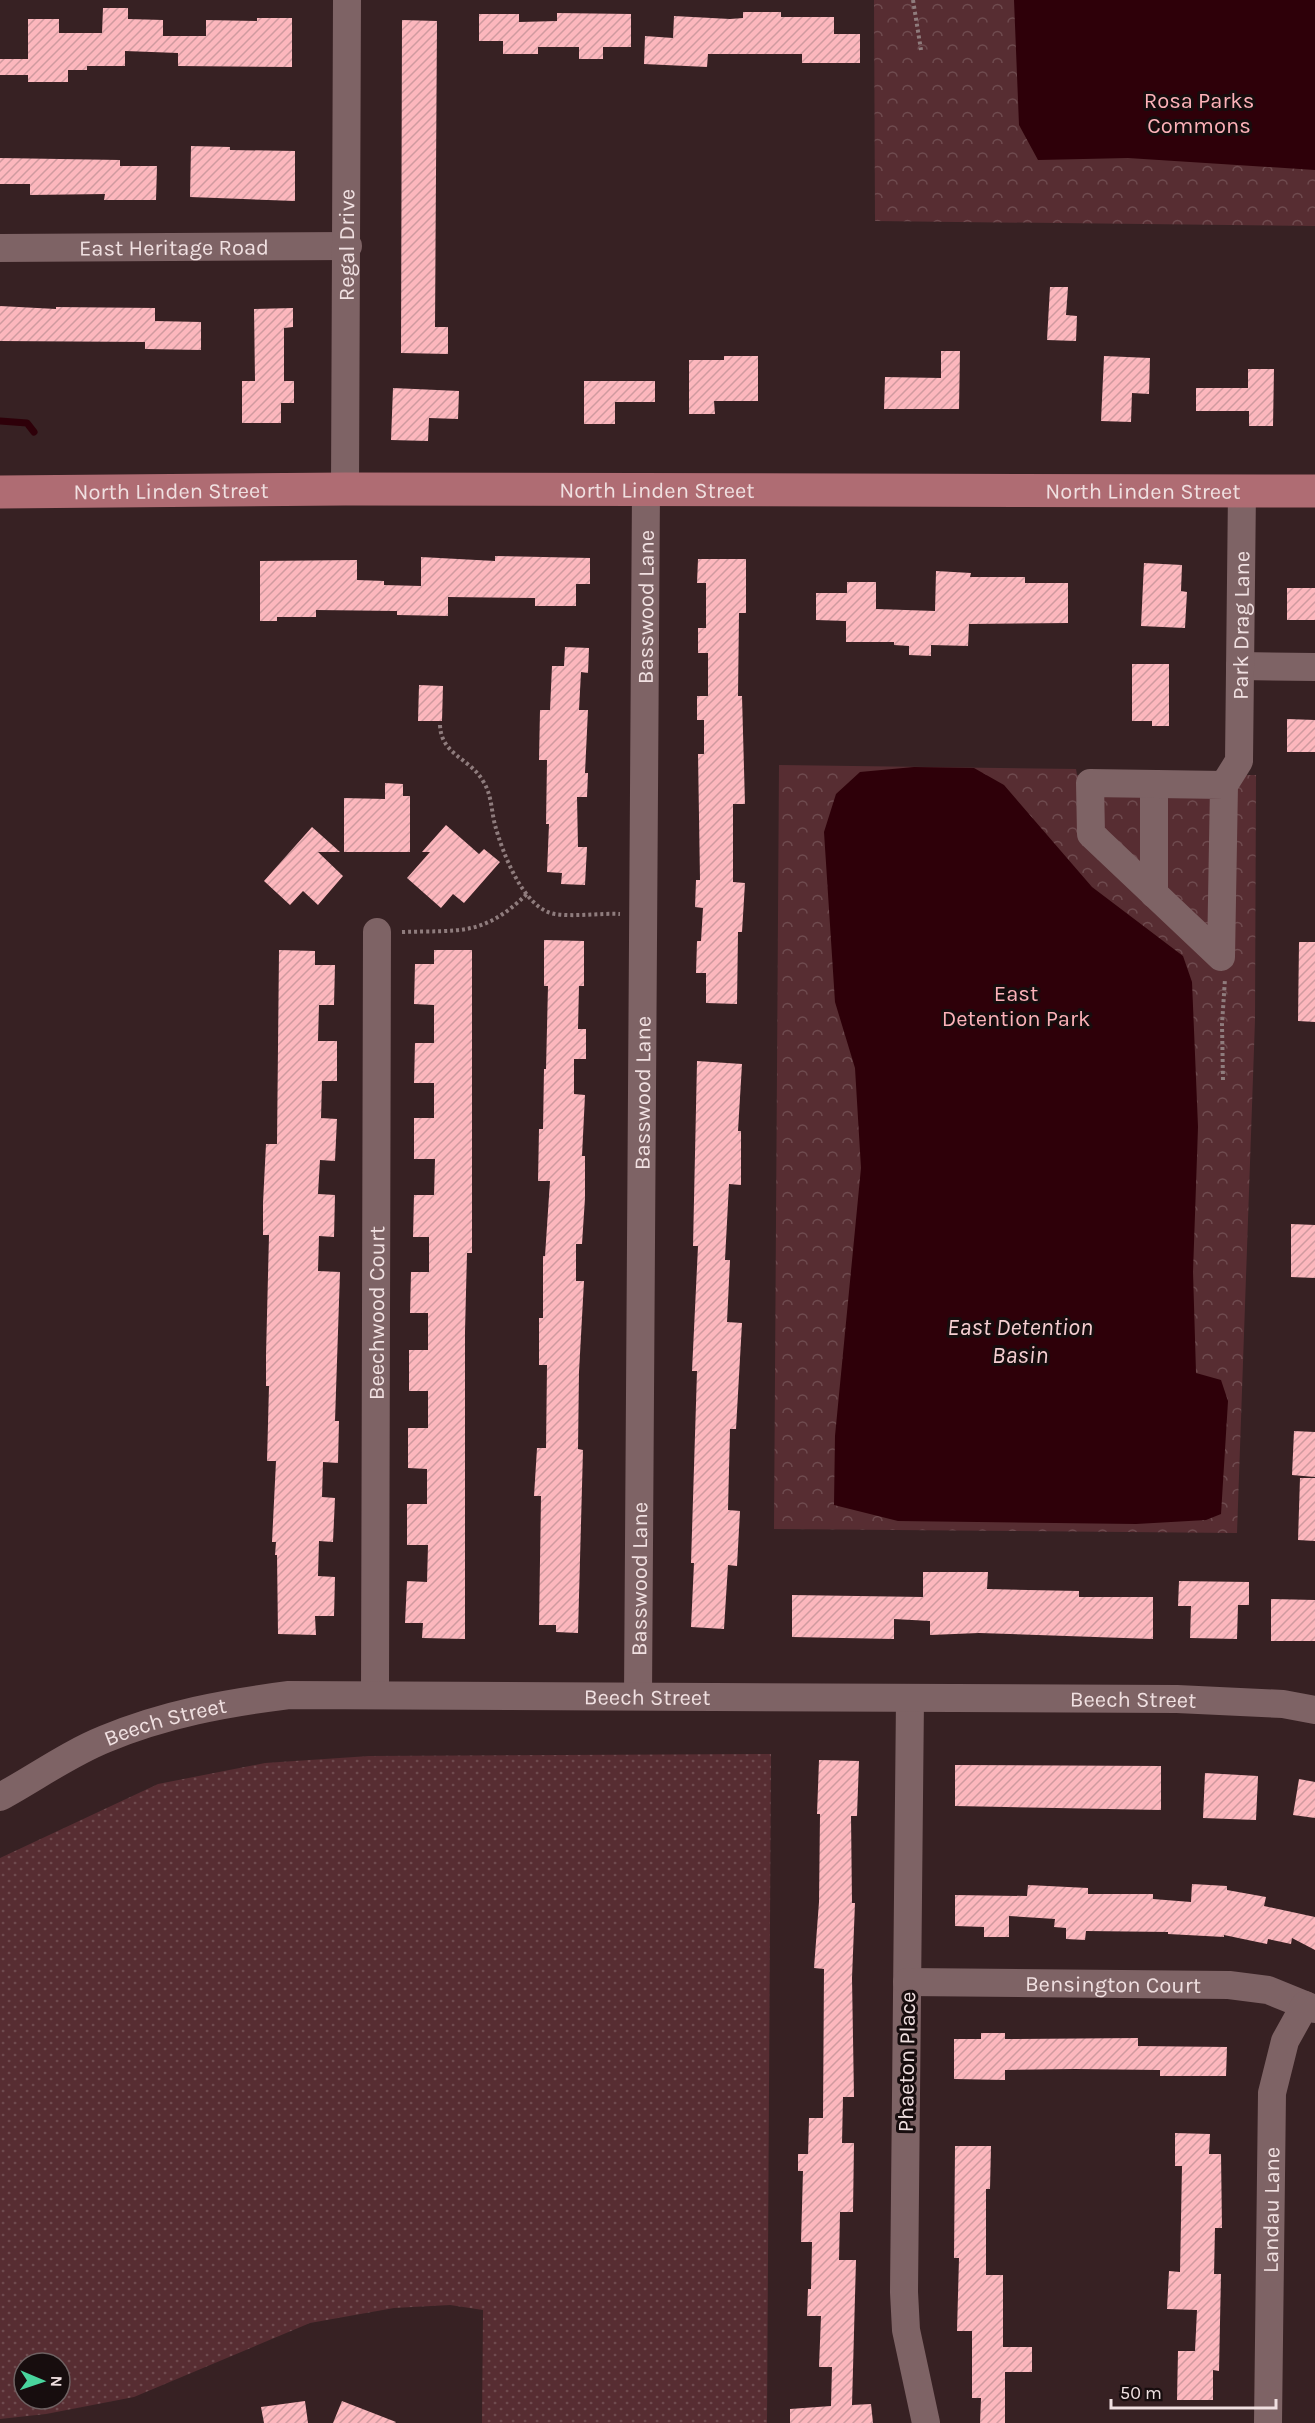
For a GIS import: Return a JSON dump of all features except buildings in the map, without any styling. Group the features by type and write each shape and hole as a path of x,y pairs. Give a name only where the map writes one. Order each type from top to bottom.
{"main road":[{"name":"North Linden Street","path":"0,492 345,489 1315,491"}],"street":[{"name":"Regal Drive","path":"345,489 348,246 347,0"},
{"name":"East Heritage Road","path":"0,248 348,246"},
{"name":"Basswood Lane","path":"638,1696 646,489"},
{"name":"Park Drag Lane","path":"1224,785 1239,761 1242,490"},
{"path":"1240,666 1315,667"},
{"path":"1090,783 1224,785 1221,957 1091,834 1090,783"},
{"path":"1154,784 1154,894"},
{"name":"Beechwood Court","path":"375,1694 377,932"},
{"name":"Beech Street","path":"0,1797 61,1760 104,1739 172,1715 241,1701 289,1695 1240,1700 1315,1710"},
{"name":"Phaeton Place","path":"910,1699 904,2292 906,2330 926,2423"},
{"name":"Bensington Court","path":"907,1982 1229,1985 1268,1990 1310,2007"},
{"name":"Landau Lane","path":"1268,2423 1272,2093 1285,2041 1310,2007"}],"path":[{"path":"913,0 921,50"},
{"path":"440,725 443,742 483,781 490,797 494,822 505,857 527,894 555,914 643,915"},
{"path":"377,932 472,930 508,912 527,894"},
{"path":"1221,957 1225,982 1222,1024 1223,1080"}],"green space":[{"name":"Rosa Parks Commons","path":"874,0 1315,0 1315,226 875,221"},
{"name":"East Detention Basin","path":"779,765 1076,769 1077,775 1256,775 1255,1020 1237,1533 774,1529"},
{"path":"771,1754 767,2423 482,2423 483,2310 450,2305 394,2308 310,2323 134,2397 72,2409 72,2351 12,2351 12,2411 62,2411 0,2419 0,1858 158,1784 265,1763 369,1756"}],"water":[{"path":"1014,0 1315,0 1315,170 1128,158 1038,160 1019,125"},
{"name":"East Detention Basin","path":"914,767 974,768 1004,785 1092,887 1183,956 1192,982 1198,1127 1193,1272 1196,1373 1221,1380 1228,1401 1221,1514 1206,1520 1136,1524 898,1521 834,1505 835,1436 861,1168 855,1068 835,1002 824,832 836,794 860,772"}],"waterway":[{"path":"0,421 27,423 34,432"}],"park label":[{"name":"East Detention Park","path":"1016,1006"}]}
